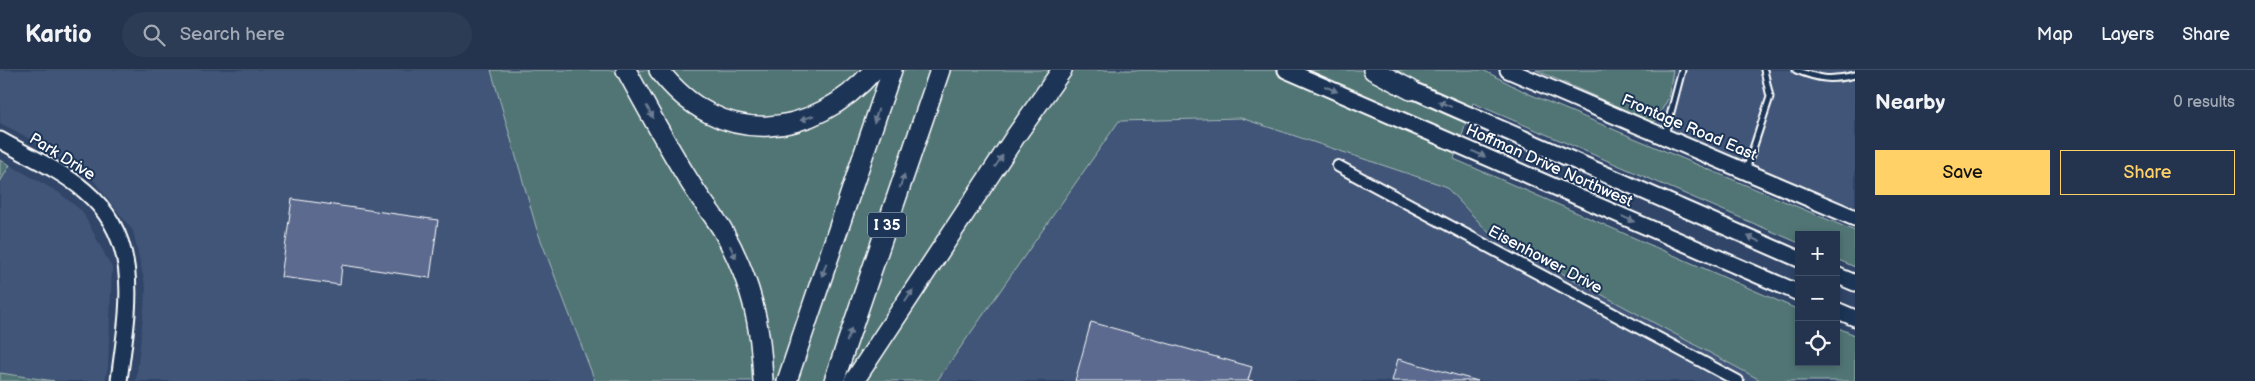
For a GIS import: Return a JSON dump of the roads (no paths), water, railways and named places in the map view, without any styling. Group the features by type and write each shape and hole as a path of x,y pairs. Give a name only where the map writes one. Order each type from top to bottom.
{"highway":[{"path":"660,70 686,99 704,111 742,124 763,126 782,125 820,113 840,103 854,92 874,70"},
{"name":"I 35","path":"787,381 892,70"},
{"name":"I 35","path":"834,381 940,70"},
{"path":"1015,136 1052,70"},
{"path":"854,381 1015,136 1062,70"},
{"path":"1373,70 1411,90"},
{"path":"628,72 688,179 721,228 737,258 757,317 763,381"}],"main road":[{"name":"Hoffman Drive Northwest","path":"1286,70 1795,291"},
{"name":"Hoffman Drive Northwest","path":"1366,70 1795,256"},
{"name":"Frontage Road East","path":"1508,70 1855,218"},
{"name":"Park Drive","path":"0,140 67,178 85,191 108,218 119,237 125,254 129,281 119,381"},
{"path":"1730,263 1795,287"},
{"path":"1838,276 1855,283"},
{"path":"1840,304 1855,309"},
{"path":"1840,312 1855,318"}],"street":[{"name":"Eisenhower Drive","path":"1338,166 1738,381"}],"lane":[{"path":"1665,136 1682,70"},
{"path":"1745,171 1770,97 1764,70"},
{"path":"1796,70 1823,79 1855,76"}]}
